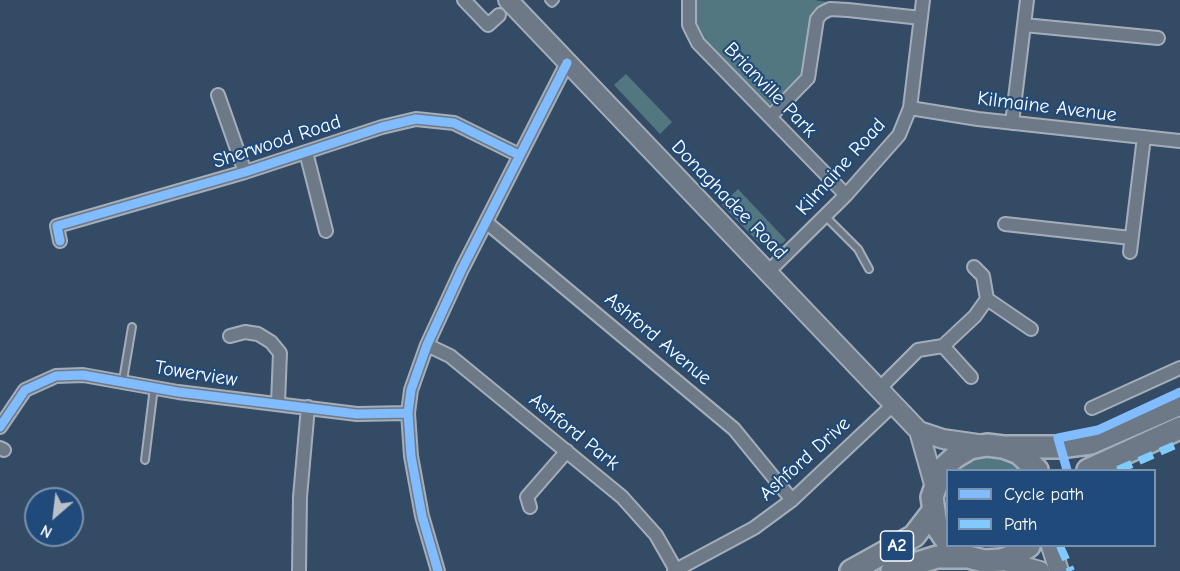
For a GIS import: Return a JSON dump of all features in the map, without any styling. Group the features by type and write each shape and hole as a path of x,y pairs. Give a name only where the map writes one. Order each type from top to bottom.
{"highway":[{"path":"934,484 942,469 955,457 970,448 1059,447 1091,443 1180,404"},
{"path":"1092,469 1180,428"},
{"path":"995,446 1019,453 1035,469"},
{"name":"A2","path":"934,484 932,497 936,525 946,540"},
{"name":"A2","path":"850,571 914,536 934,510"},
{"name":"A2","path":"953,547 968,557"},
{"path":"1001,560 1016,555 1028,547"},
{"name":"A2","path":"892,571 910,563 937,557 1001,560"}],"main road":[{"name":"Donaghadee Road","path":"503,8 567,63 920,430 943,439 995,446"},
{"path":"920,430 934,484"},
{"path":"1050,547 1059,571"},
{"path":"1001,560 1041,571"}],"street":[{"path":"464,0 488,25 503,8"},
{"name":"Brianville Park","path":"689,0 689,25 698,43 846,195"},
{"name":"Kilmaine Road","path":"768,272 846,195 899,135 910,108 923,0"},
{"path":"1012,123 1027,0"},
{"path":"770,117 808,78 817,19 822,12 830,9 848,10 921,18"},
{"path":"1024,25 1158,38"},
{"path":"438,571 422,516 411,456 408,413 411,390 427,345 519,155 567,63"},
{"path":"218,94 245,172"},
{"name":"Kilmaine Avenue","path":"910,108 1012,123 1180,141"},
{"name":"Sherwood Road","path":"60,242 57,226 245,172 382,127 416,120 454,123 519,155"},
{"path":"1130,252 1144,137"},
{"path":"306,152 326,231"},
{"name":"Ashford Avenue","path":"486,222 734,429 792,501"},
{"path":"1005,224 1131,238"},
{"path":"879,389 918,350 943,346 975,316 987,299 983,276 974,267"},
{"path":"987,299 1031,329"},
{"path":"230,336 245,332 258,334 271,342 280,353 278,403"},
{"name":"Ashford Park","path":"427,345 450,356 622,497 656,535 675,571"},
{"path":"943,346 971,377"},
{"path":"1092,408 1180,368"},
{"name":"Towerview","path":"0,427 25,390 56,376 83,375 123,380 178,392 357,414 408,413"},
{"name":"Ashford Drive","path":"675,571 754,528 792,501 894,404"},
{"path":"299,571 300,497 308,407"},
{"path":"530,507 527,497 567,451"}],"lane":[{"path":"549,0 552,3 555,0"},
{"path":"825,216 858,249 868,269"},
{"path":"123,380 132,327"},
{"path":"145,460 154,387"}],"green space":[{"path":"694,0 814,0 834,3 819,8 809,23 802,77 778,103 768,105 759,101 696,34 692,14"},
{"path":"626,74 672,122 660,134 614,85"},
{"path":"738,189 786,240 783,243 768,247 759,243 722,205"},
{"path":"985,456 1003,458 1022,469 958,469 966,462"}],"marked path":[{"path":"1120,469 1180,443"},
{"path":"1060,547 1071,571"}],"cycle path":[{"path":"438,571 422,516 411,456 408,413 411,390 427,345 462,269 567,63"},
{"path":"60,241 57,226 245,172 382,127 416,119 454,123 519,155"},
{"path":"0,427 25,390 56,376 83,375 178,392 357,414 408,413"},
{"path":"1067,469 1058,438 1098,430 1180,392"}]}
